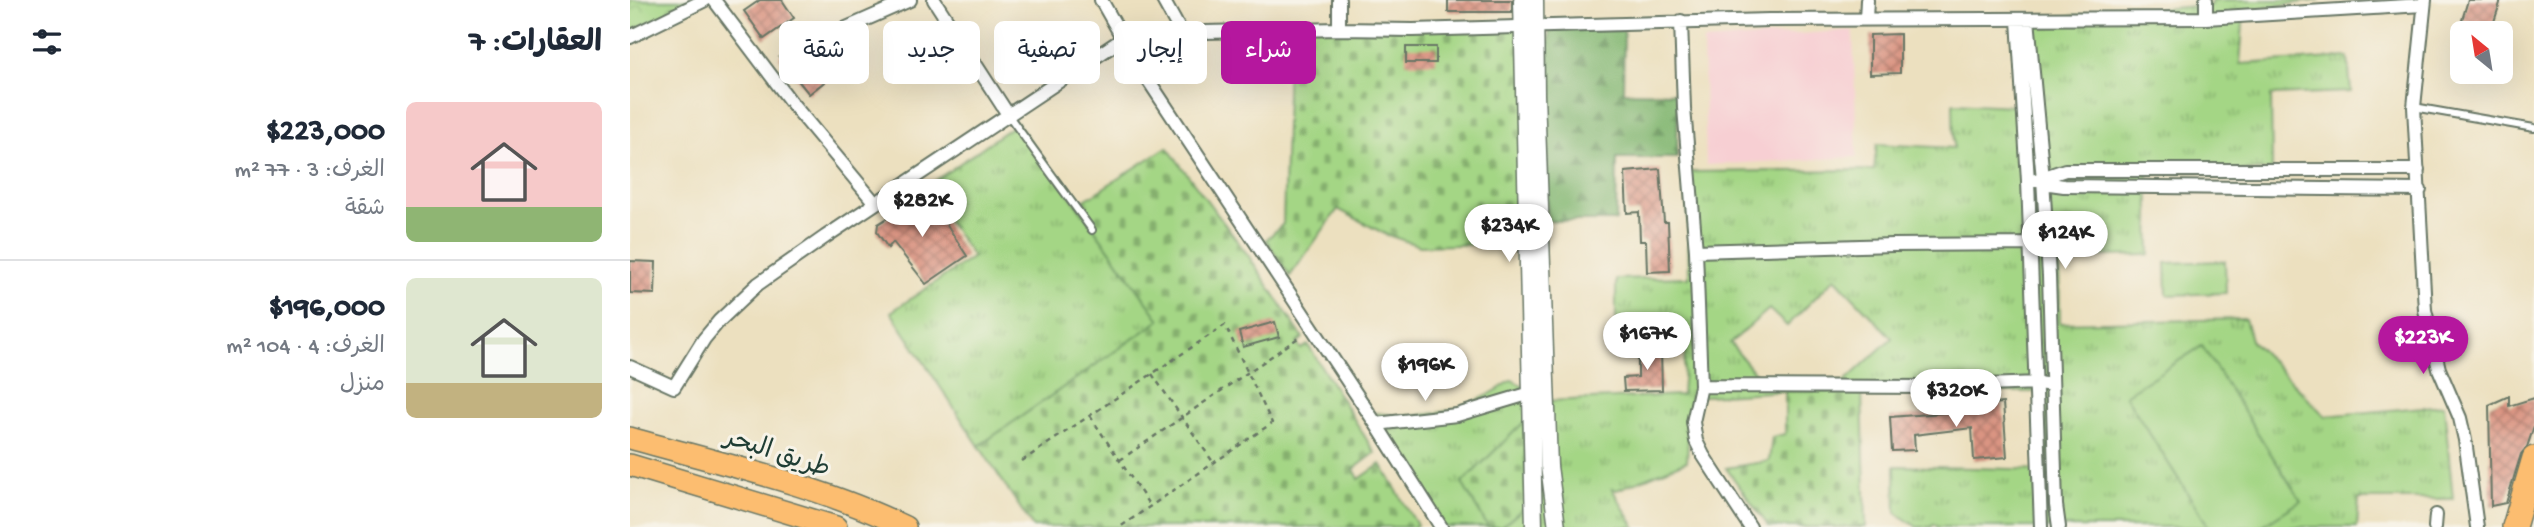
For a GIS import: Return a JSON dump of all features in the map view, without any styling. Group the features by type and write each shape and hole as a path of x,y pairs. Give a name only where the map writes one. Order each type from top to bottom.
{"highway":[{"path":"635,466 638,440"},
{"name":"طريق البحر","path":"638,440 733,465 858,507 905,527"},
{"path":"2514,527 2534,458"},
{"name":"طريق البحر","path":"635,466 836,527"}],"street":[{"path":"630,37 705,0"},
{"path":"714,0 791,102 874,203"},
{"path":"862,21 910,0"},
{"path":"934,0 1009,116"},
{"path":"1101,0 1114,26"},
{"path":"1163,0 1175,21"},
{"path":"1339,0 1339,29"},
{"path":"1522,0 1528,27 1549,467 1557,527"},
{"path":"1534,527 1528,27 1535,0"},
{"path":"1866,19 1867,0"},
{"path":"2206,0 2206,18"},
{"path":"1207,32 1413,30 1681,21 2206,18 2424,3 2414,107 2425,310 2439,369 2460,418 2477,527"},
{"path":"2023,20 2043,179 2059,527"},
{"path":"2023,20 2041,527"},
{"path":"1681,21 1684,108 1696,251 1701,386 1693,422 1696,441 1750,527"},
{"path":"630,367 674,387 704,339 737,302 758,284 874,203 1114,45"},
{"path":"1151,84 1441,527"},
{"path":"2028,181 2043,179 2064,170 2418,170"},
{"path":"2043,179 2050,184 2064,186 2420,190"},
{"path":"1696,251 2029,244 2046,246"},
{"path":"1701,386 1936,387 2037,383 2052,386"},
{"path":"1376,424 1457,415 1531,393"}],"lane":[{"path":"2414,107 2534,128"},
{"path":"1009,116 1092,230"}],"path":[{"path":"1022,461 1225,325 1272,423 1121,527"},
{"path":"1120,460 1302,336 1311,327"},
{"path":"1152,374 1213,462"},
{"path":"1090,415 1150,506"}],"shaded area":[{"path":"1853,30 1857,157 1706,165 1703,41"}],"green space":[{"path":"630,0 695,0 630,32"},
{"path":"2211,0 2320,0 2244,10 2240,64 2348,57 2351,92 2271,95 2272,170 2148,172 2150,255 2059,257 2060,323 2245,319 2251,340 2325,416 2444,405 2453,499 2359,499 2357,527 1938,527 1934,524 1931,527 1917,527 1896,513 1895,466 2050,470 2038,392 1785,391 1690,397 1687,461 1617,490 1612,489 1635,527 1501,527 1526,506 1463,482 1488,527 1444,527 1376,413 1413,415 1447,411 1480,399 1512,380 1547,401 1682,395 1686,339 1616,340 1616,279 1689,277 1687,172 1874,170 1877,144 1954,148 1953,103 2014,106 2028,19 2211,5","holes":["1835,278 1892,338 1844,382 1763,383 1730,343 1769,309 1787,326"]},
{"path":"1532,24 1531,243 1420,246 1385,234 1338,209 1290,276 1266,240 1283,224 1287,84 1316,84 1316,27"},
{"path":"1549,29 1624,30 1623,92 1678,93 1677,158 1617,158 1616,221 1547,221"},
{"path":"1017,123 1161,320 979,446 891,312 973,257 925,188"},
{"path":"1167,147 1250,258 1303,338 1297,343 1301,349 1308,345 1375,453 1354,469 1359,479 1381,464 1417,525 1033,527 979,446 1160,320 1077,205"},
{"path":"2225,261 2226,293 2167,295 2166,263"},
{"path":"2202,346 2301,501 2260,527 2209,527 2125,395"},
{"path":"1785,391 1862,392 1866,527 1769,527 1726,468 1769,461 1772,437 1785,434"},
{"path":"1524,422 1526,506 1501,527 1488,527 1462,483"}],"building":[{"path":"760,0 782,0 794,18 790,21 779,21 779,28 764,39 744,11"},
{"path":"1448,0 1512,0 1512,12 1448,12"},
{"path":"2468,0 2501,0 2494,21 2462,20"},
{"path":"1900,34 1900,73 1870,74 1870,35"},
{"path":"1406,47 1436,47 1436,63 1406,63"},
{"path":"801,84 822,84 809,94"},
{"path":"1660,169 1664,222 1668,222 1670,271 1647,272 1646,241 1640,241 1639,212 1627,213 1625,172"},
{"path":"921,197 930,199 967,256 926,284 893,242 888,248 877,232 878,224"},
{"path":"630,261 656,262 655,294 630,293"},
{"path":"1275,322 1279,337 1243,347 1239,332"},
{"path":"1661,349 1662,390 1624,391 1623,378 1638,377 1638,350"},
{"path":"2509,396 2509,406 2534,398 2534,426 2527,447 2521,454 2506,503 2491,506 2489,405"},
{"path":"2003,403 2007,457 1974,460 1972,428 1914,435 1915,450 1892,451 1890,417 1955,412 1955,407"}]}
